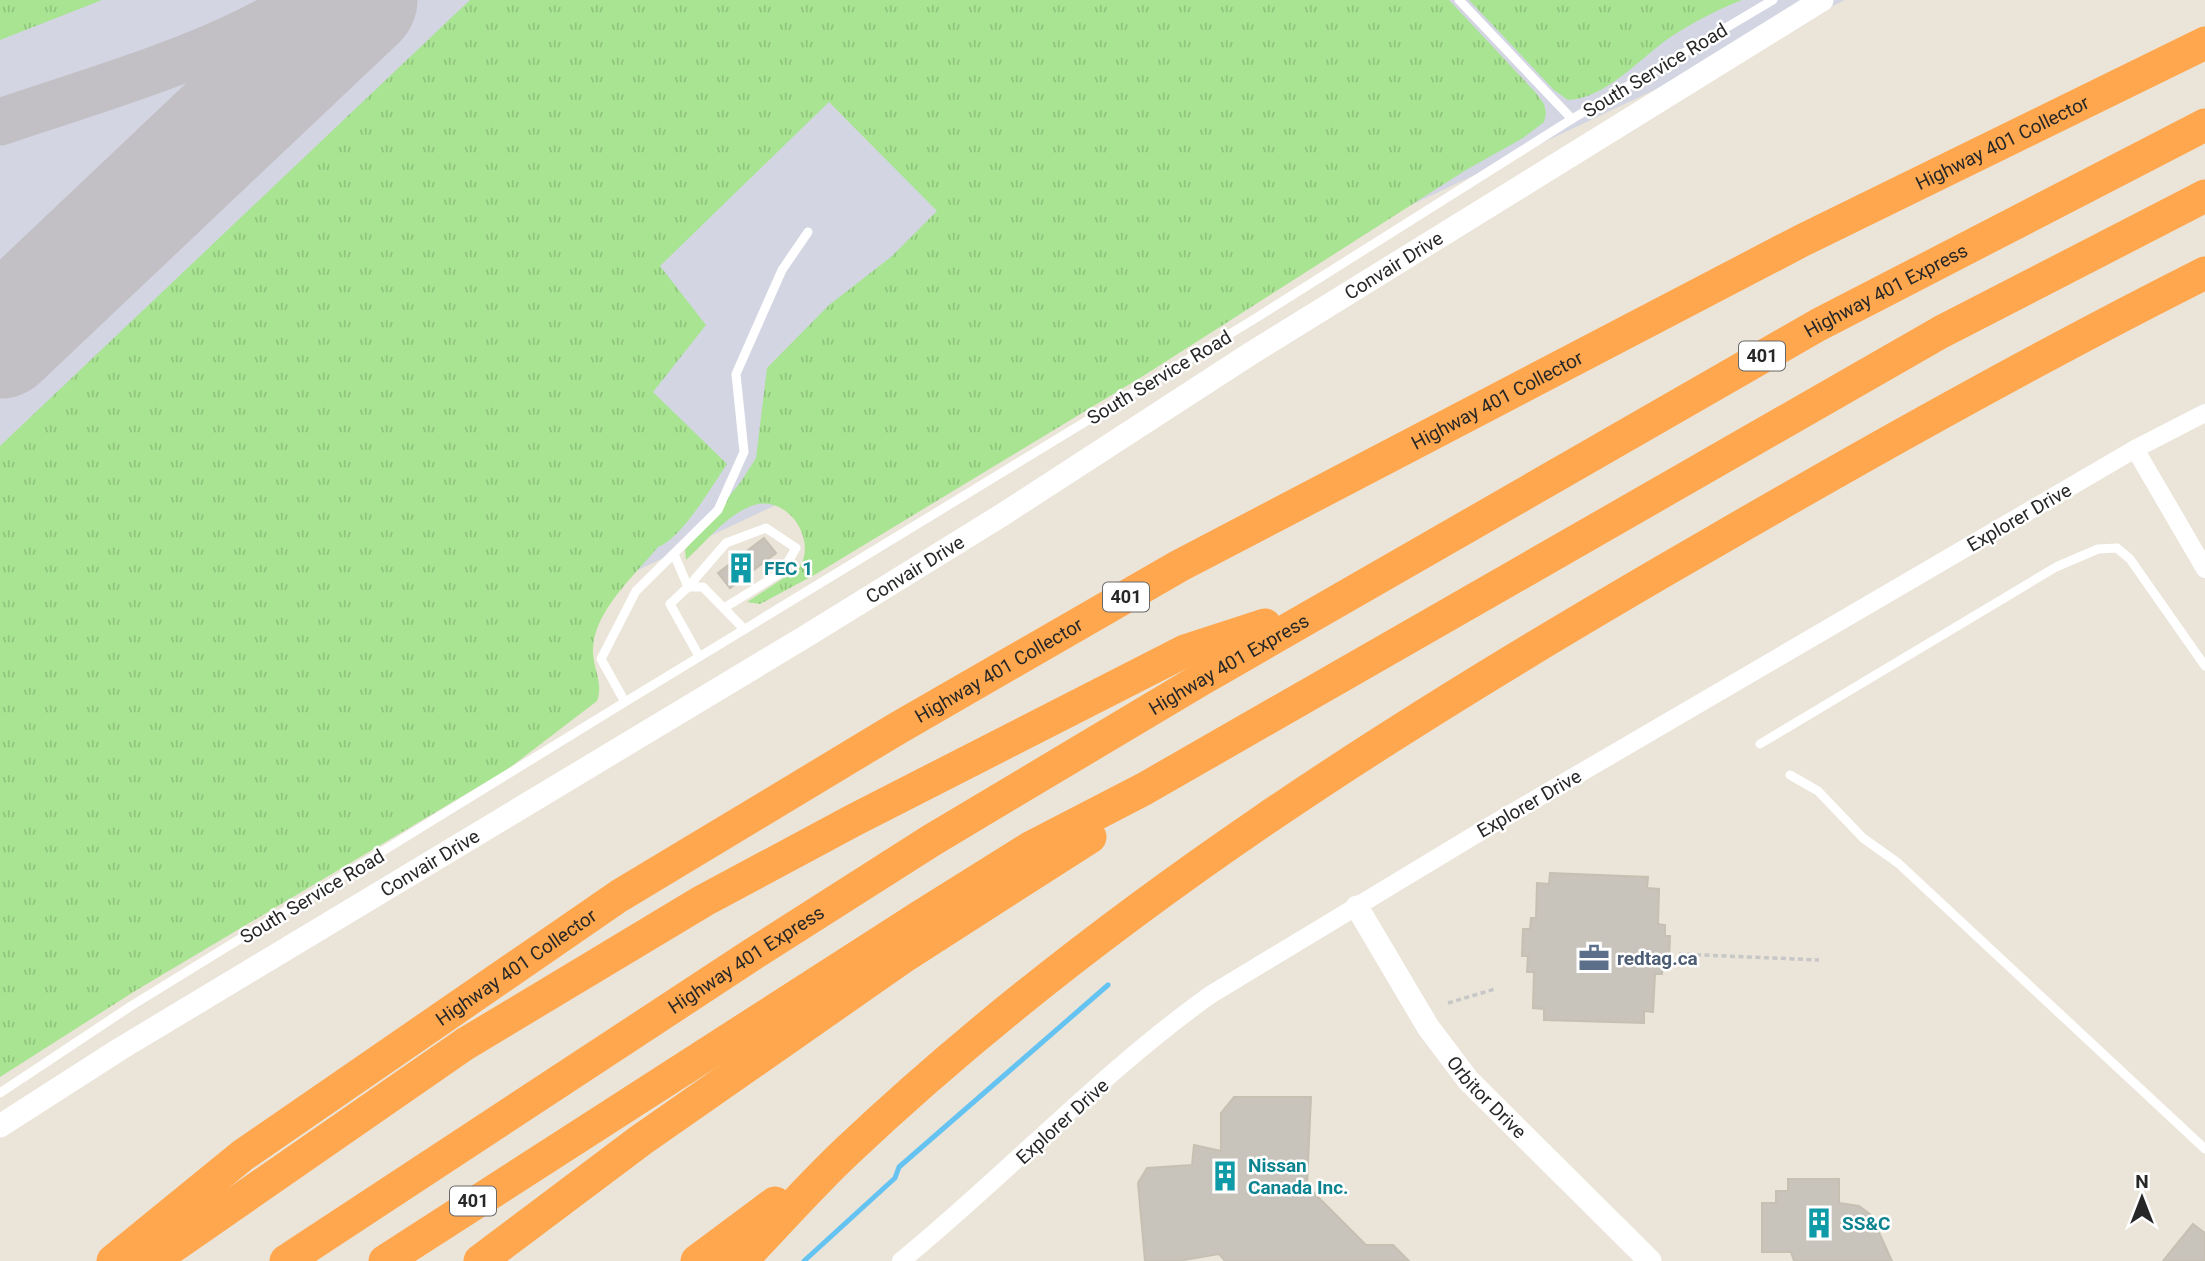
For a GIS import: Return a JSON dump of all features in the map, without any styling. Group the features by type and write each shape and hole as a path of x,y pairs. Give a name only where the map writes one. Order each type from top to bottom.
{"highway":[{"name":"Highway 401 Collector","path":"113,1261 243,1155 608,904 898,728 1191,560 1801,241 2205,43"},
{"name":"Highway 401 Express","path":"286,1261 932,840 1328,604 1818,325 2205,125"},
{"name":"401","path":"385,1261 920,915 1030,848 1144,789 1941,332 2205,196"},
{"path":"740,1261 846,1153 992,1024 1128,917 1263,818 1551,636 1858,459 2205,272"},
{"path":"152,1261 465,1044 704,901 854,820 1185,651 1328,604"},
{"path":"480,1261 641,1140 906,955 1081,845 1144,789"},
{"path":"697,1261 846,1153"}],"street":[{"name":"Convair Drive","path":"0,1126 120,1049 842,614 1250,354 1822,0"},
{"name":"Explorer Drive","path":"901,1261 1168,1025 1273,954 2135,449 2205,413"},
{"path":"2135,449 2205,569"},
{"name":"Orbitor Drive","path":"1357,906 1428,1027 1468,1080 1650,1261"}],"lane":[{"name":"South Service Road","path":"1459,0 1572,119"},
{"name":"South Service Road","path":"0,1093 131,1006 699,656 1245,325 1572,119 1773,0"},
{"path":"625,702 601,659 636,591 718,510 744,452 736,374 782,270 808,232"},
{"path":"699,656 670,604 726,543 766,528 796,548 782,572 724,608"},
{"path":"1760,744 2056,567 2098,549 2117,548 2130,559 2205,666"},
{"path":"674,554 688,587"},
{"path":"688,587 703,587 744,629"},
{"path":"1790,775 1818,791 1863,838 1898,863 2205,1149"}],"path":[{"path":"1679,954 1819,960"},
{"path":"1448,1003 1495,989"}],"shaded area":[{"path":"0,0 1845,0 507,632 0,1046"}],"green space":[{"path":"0,0 102,0 0,40"},
{"path":"470,0 1449,0 1536,93 1544,104 1546,113 1544,122 1523,138 1466,170 1143,376 816,574 760,604 747,602 799,568 804,557 802,533 788,513 766,504 754,505 726,522 686,560 685,550 740,483 756,458 767,368 829,305 891,257 937,211 829,102 660,266 706,325 653,392 727,464 686,523 658,547 608,607 595,634 593,648 599,681 597,701 508,769 135,991 0,1077 0,446"},
{"path":"1469,0 1742,0 1704,17 1669,38 1595,93 1568,100 1554,90"}],"building":[{"name":"FEC 1","path":"764,538 776,553 730,588 718,573"},
{"path":"1550,873 1648,877 1647,888 1659,889 1658,924 1665,925 1665,936 1670,936 1669,961 1663,961 1662,974 1655,974 1653,1012 1644,1011 1644,1023 1544,1020 1544,1009 1533,1008 1534,972 1527,972 1528,956 1522,956 1523,929 1530,929 1531,918 1536,918 1537,883 1549,884"},
{"name":"Nissan Canada Inc.","path":"1234,1097 1311,1097 1307,1186 1366,1245 1393,1245 1409,1261 1225,1261 1219,1254 1178,1261 1145,1261 1138,1183 1147,1168 1192,1165 1194,1145 1221,1151 1221,1113"},
{"name":"SS&C","path":"1788,1179 1839,1179 1839,1203 1859,1206 1871,1215 1892,1261 1794,1261 1791,1252 1762,1252 1762,1203 1776,1203 1776,1191 1788,1191"},
{"path":"2193,1224 2205,1233 2205,1261 2163,1261"}],"waterway":[{"path":"804,1261 895,1178 899,1167 1108,985"}],"taxiway":[{"path":"0,122 194,55 232,39 304,0"}],"runway":[{"path":"0,340 359,0"}],"place":[{"name":"FEC 1","path":"741,568"},
{"name":"redtag.ca","path":"1594,958"},
{"name":"Nissan Canada Inc.","path":"1225,1176"},
{"name":"SS&C","path":"1819,1223"}]}
